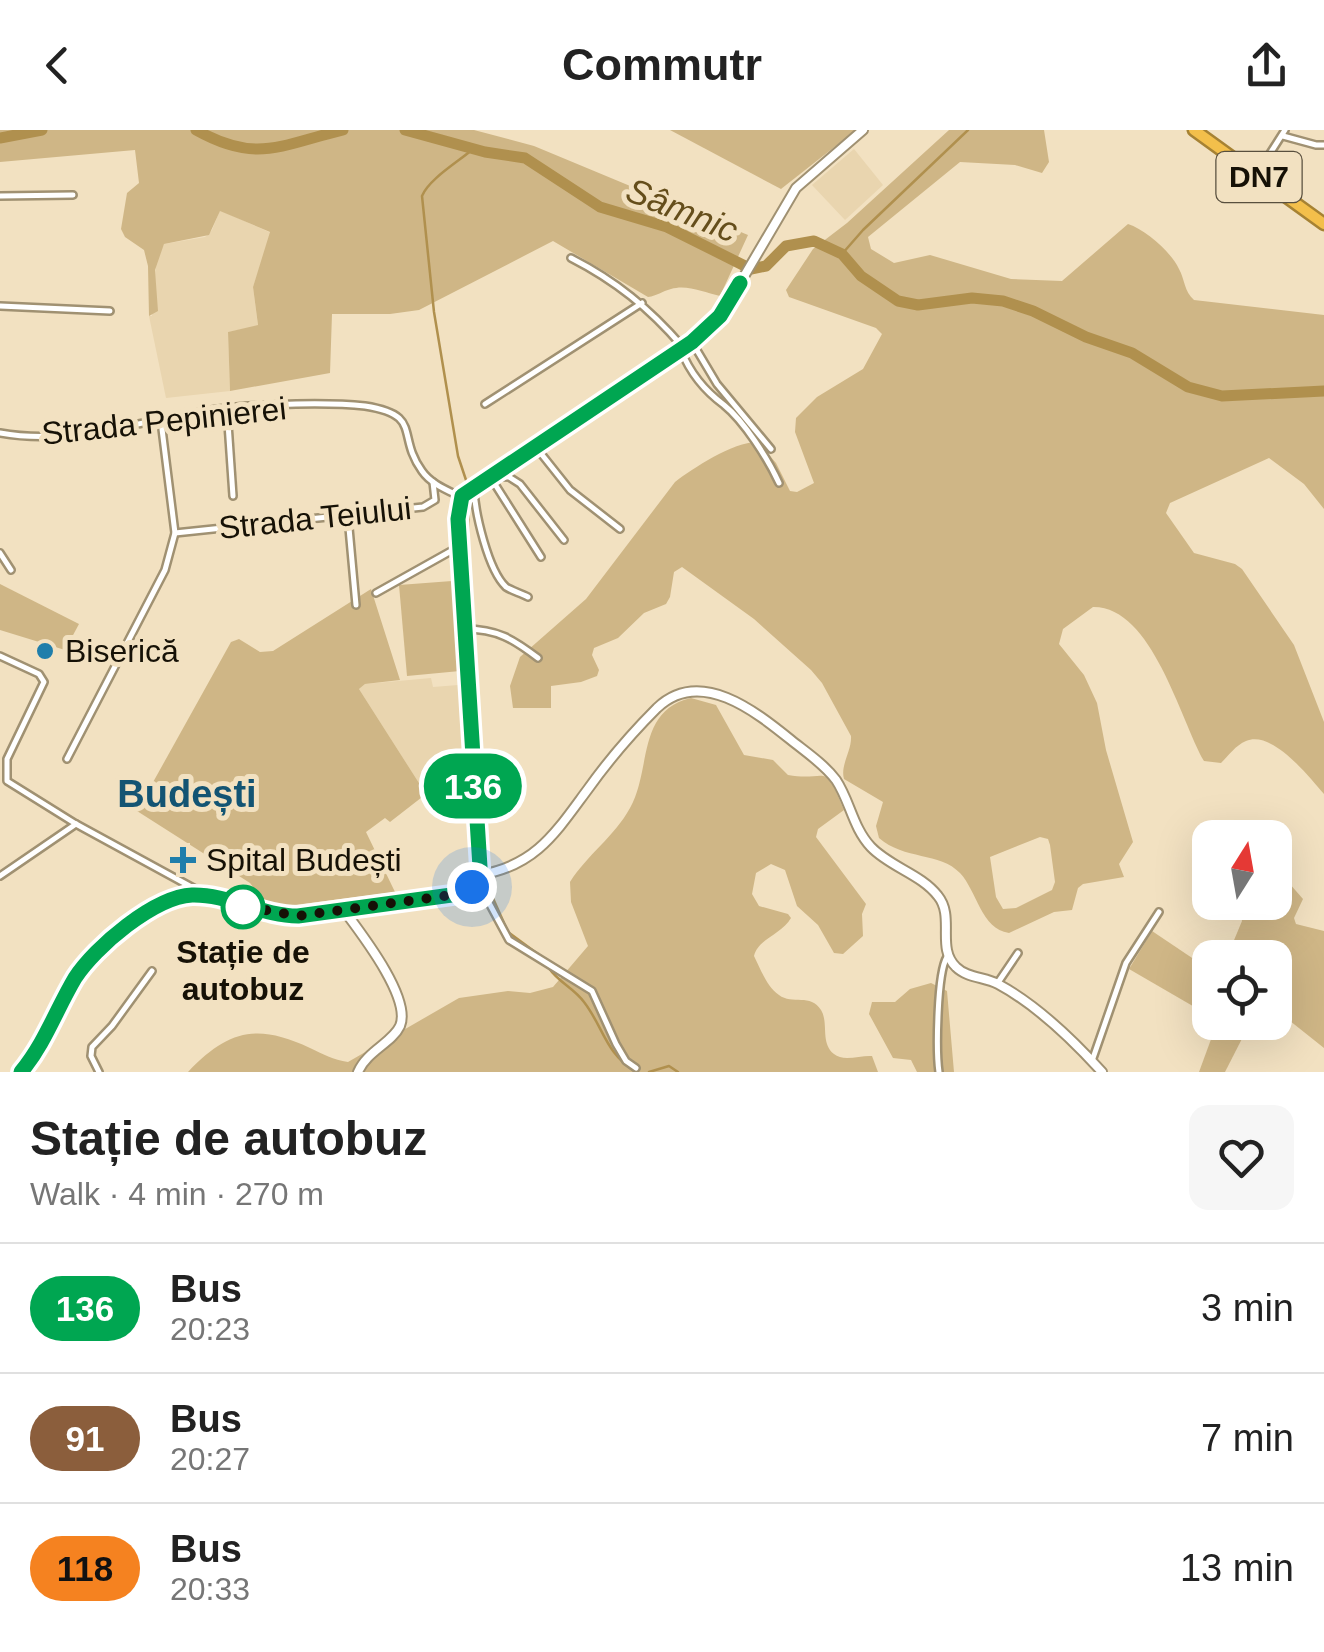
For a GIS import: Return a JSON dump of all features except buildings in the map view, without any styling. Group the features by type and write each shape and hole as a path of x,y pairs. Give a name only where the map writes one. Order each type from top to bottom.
{"highway":[{"name":"DN7","path":"1194,130 1324,224"}],"main road":[{"path":"485,874 469,629 457,546 462,496 686,347 720,316 778,216 805,178 862,130"},
{"path":"21,1072 46,1037 76,978 97,952 163,903 189,896 210,897 282,915 459,894 485,874 529,857 549,841 590,785 660,706 681,693 708,692 752,710 835,779 871,848 941,899 948,956 962,972 998,984 1059,1030 1102,1072"},
{"path":"343,909 373,952 402,1010 396,1032 372,1052 358,1072"}],"street":[{"path":"1256,175 1284,133 1316,146 1324,144"},
{"path":"0,196 73,195"},
{"path":"571,258 604,274 642,303 686,347 771,449"},
{"path":"486,404 642,303"},
{"path":"0,306 110,312"},
{"path":"686,347 704,389 727,408 779,482"},
{"name":"Strada Pepinierei","path":"0,433 46,436 161,422 227,408 354,405 391,411 400,418 416,463 433,482 462,496"},
{"path":"227,408 234,496"},
{"path":"67,759 165,570 175,533 161,422"},
{"path":"535,446 570,490 620,530"},
{"path":"490,476 509,477 520,484 564,540"},
{"path":"490,476 542,558"},
{"name":"Strada Teiului","path":"175,533 430,505 435,500 433,482"},
{"path":"473,487 478,519 495,569 507,588 528,597"},
{"path":"348,517 356,605"},
{"path":"376,593 457,546"},
{"path":"0,553 10,570"},
{"path":"469,629 504,634 538,658"},
{"path":"0,656 44,680 6,759 8,781"},
{"path":"0,785 8,781"},
{"path":"8,781 76,824 210,897"},
{"path":"0,876 76,824"},
{"path":"472,887 488,901 509,940 592,990 616,1044 626,1061 636,1068"},
{"path":"1092,1061 1126,964 1159,912"},
{"path":"998,984 1018,954"},
{"path":"939,1072 942,970 948,956"},
{"path":"100,1072 91,1056 92,1046 112,1026 152,971"}],"shaded area":[{"path":"0,130 474,130 534,146 748,235 720,296 683,287 648,297 553,241 419,310 332,314 330,373 230,391 228,332 258,325 253,287 270,232 220,211 209,235 164,244 155,270 158,311 149,316 144,250 125,237 121,229 127,193 139,183 135,150 0,162"},
{"path":"670,130 856,130 781,189"},
{"path":"949,130 1044,130 1049,162 1042,173 1015,165 960,162 868,237 871,249 894,263 930,255 1011,279 1062,281 1128,224 1150,236 1170,256 1194,300 1324,315 1324,509 1304,484 1269,458 1170,503 1166,513 1194,553 1242,569 1294,645 1324,722 1324,794 1290,757 1267,742 1246,741 1221,763 1204,761 1148,644 1114,612 1093,607 1063,629 1059,644 1084,675 1097,703 1106,750 1133,842 1119,864 1124,877 1083,884 1078,888 1072,910 1054,912 1009,933 986,917 966,881 952,866 899,850 879,838 876,826 883,802 844,779 851,736 822,683 754,619 682,567 674,572 666,604 644,613 618,638 594,648 597,676 551,686 551,708 513,708 510,686 520,657 586,599 675,482 726,451 758,442 776,463 790,491 797,492 814,483 795,432 796,418 817,397 863,369 882,334 876,328 789,297 786,290 813,249","holes":["1040,837 1048,839 1055,882 1052,890 1016,908 1003,909 996,897 990,857"]},
{"path":"854,149 883,185 845,220 812,185"},
{"path":"220,210 271,233 253,287 258,326 228,332 230,391 166,398 149,316 156,261 164,244 205,237"},
{"path":"452,581 460,671 407,676 399,585"},
{"path":"0,584 79,624 65,650 0,630"},
{"path":"371,589 400,680 365,684 359,689 426,794 390,822 385,818 366,832 395,892 287,906 263,900 250,883 137,811 231,642 239,639 260,652 273,651"},
{"path":"431,678 433,687 458,685 465,783 426,794 359,689 365,684"},
{"path":"691,698 716,705 744,755 773,760 788,775 824,776 837,794 844,810 818,829 816,837 866,904 862,914 863,936 843,954 834,953 818,925 797,906 785,870 771,864 756,873 752,894 759,906 791,918 760,945 754,956 775,992 784,998 817,1005 823,1015 827,1044 834,1054 847,1058 872,1056 878,1072 188,1072 230,1039 259,1034 291,1040 348,1062 459,998 508,991 530,993 553,987 588,946 571,902 570,882 630,808 653,728 661,715"},
{"path":"1292,886 1303,899 1294,918 1296,924 1324,931 1324,1048 1292,1023 1292,940 1234,940 1242,921 1292,920"},
{"path":"1152,931 1192,958 1192,1006 1129,969"},
{"path":"931,983 947,991 954,1072 917,1072 911,1060 893,1058 869,1014 872,1002 895,1002 910,989"},
{"path":"1211,1040 1241,1040 1225,1072 1199,1072"}],"waterway":[{"name":"Sâmnic","path":"0,138 42,130"},
{"name":"Sâmnic","path":"196,130 253,149 285,146 343,130"},
{"name":"Sâmnic","path":"405,130 485,152 525,158 600,207 667,227 751,269 766,266 786,246 814,241 842,254 861,276 898,301 918,305 972,298 1003,301 1132,353 1188,387 1222,396 1324,391"},
{"path":"842,254 968,130"},
{"path":"469,489 458,456 434,312 422,196 437,177 473,149"},
{"path":"469,497 467,565 489,868"},
{"path":"490,876 492,896 508,932 542,957"},
{"path":"549,968 580,997 611,1048 636,1072"},
{"path":"649,1072 669,1066 678,1072"}],"bus line":[{"name":"136","path":"21,1072 46,1037 89,960 145,914 172,899 198,895 272,914 298,916 459,894 472,887 480,867 458,519 462,496 692,342 720,316 740,283"}],"place":[{"name":"Biserică","path":"45,651"},
{"name":"Spital Budești","path":"183,860"},
{"name":"Stație de autobuz","path":"243,907"}],"district":[{"name":"Budești","path":"187,794"}],"route":[{"path":"243,907 237,905 298,916 459,894 472,887"}]}
